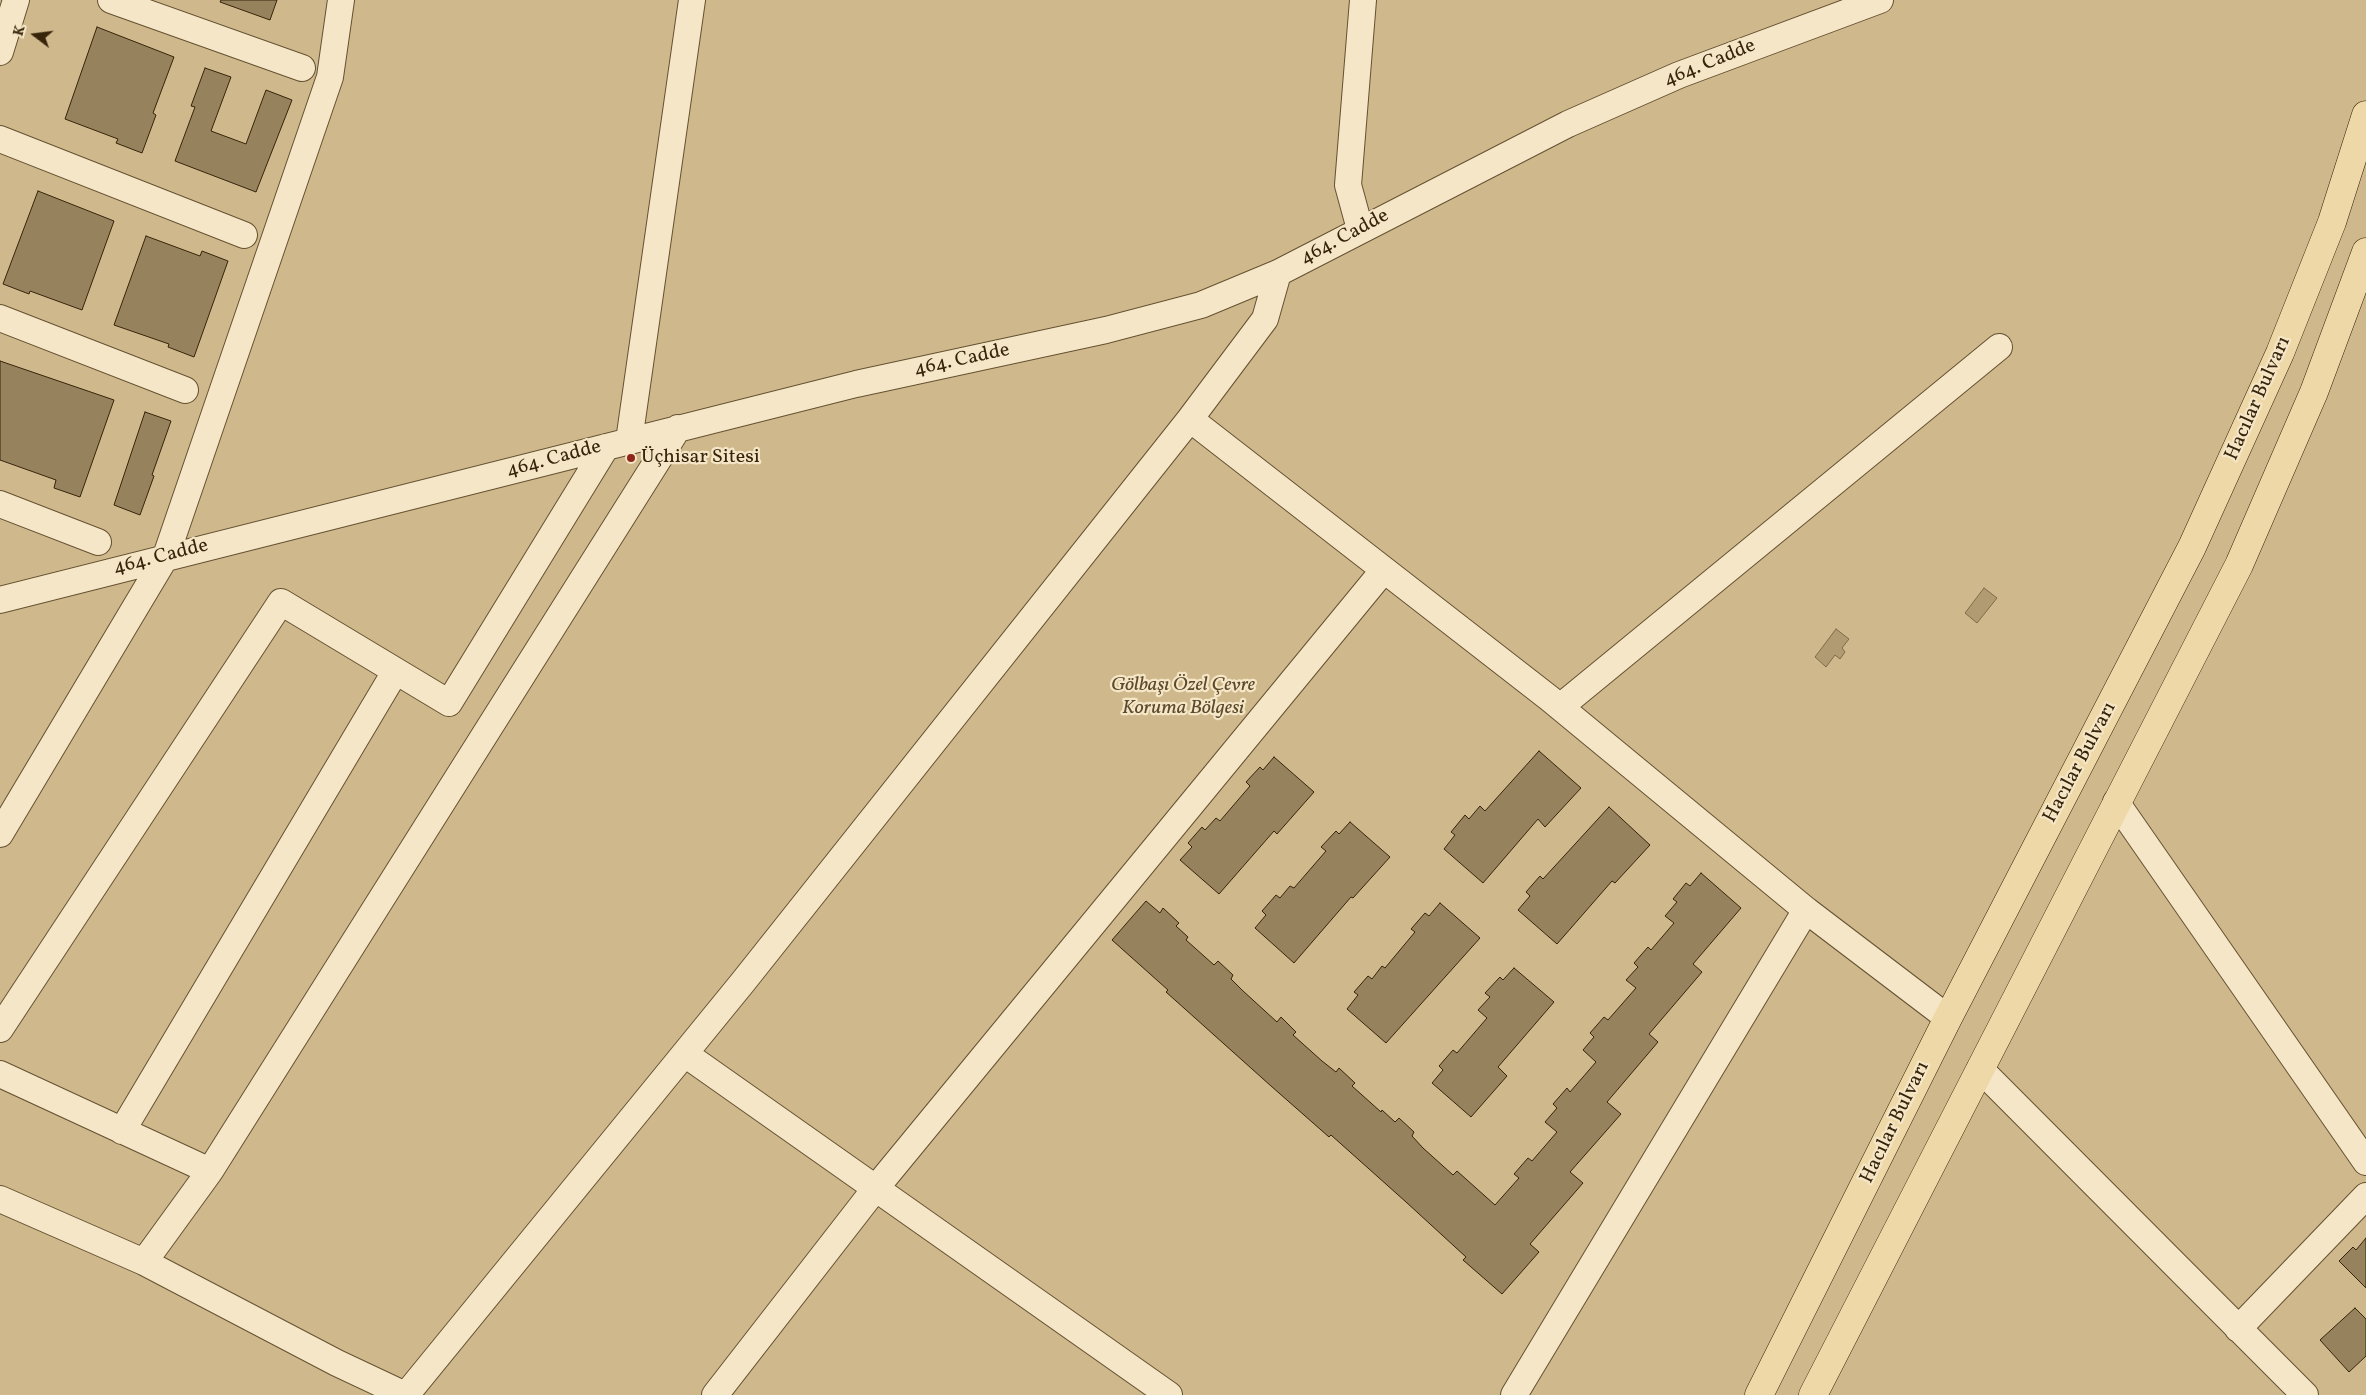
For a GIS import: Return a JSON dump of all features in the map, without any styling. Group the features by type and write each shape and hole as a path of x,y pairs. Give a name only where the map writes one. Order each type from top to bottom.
{"main road":[{"name":"Hacılar Bulvarı","path":"1759,1395 1948,1018 2167,598 2223,481 2280,353 2332,222 2366,115"},
{"path":"1813,1395 2207,628 2259,522 2314,392 2366,252"}],"street":[{"path":"0,52 16,0"},
{"path":"111,0 302,68"},
{"path":"0,834 166,556 330,77 342,0"},
{"path":"0,1029 281,602 449,703 617,444 692,0"},
{"path":"1360,229 1348,185 1363,0"},
{"name":"464. Cadde","path":"0,600 166,556 364,510 678,428 856,384 1160,316 1233,293 1278,273 1360,229 1568,124 1848,6 1880,0"},
{"path":"0,139 244,235"},
{"path":"0,1199 144,1262 337,1363 406,1395 684,1054 1190,419 1265,319 1278,273"},
{"path":"0,318 185,390"},
{"path":"1560,707 1999,347"},
{"path":"1190,419 1560,707 1806,910 1948,1018"},
{"path":"144,1262 210,1171 678,428"},
{"path":"0,504 98,542"},
{"path":"714,1395 875,1188 1384,571"},
{"path":"122,1131 395,672"},
{"path":"2116,802 2366,1162"},
{"path":"1514,1395 1806,910"},
{"path":"684,1054 1169,1395"},
{"path":"1980,1069 2305,1395"},
{"path":"0,1074 210,1171"},
{"path":"2238,1329 2366,1196"}],"green space":[{"name":"Gölbaşı Özel Çevre Koruma Bölgesi","path":"0,0 2366,0 2366,1395 0,1395"}],"shaded area":[{"path":"1984,588 1997,598 1977,623 1965,613"},
{"path":"1836,629 1849,639 1842,648 1845,652 1840,659 1835,655 1826,667 1815,657"}],"building":[{"path":"221,0 277,0 270,20 220,2"},
{"path":"97,27 174,57 153,113 156,115 142,153 116,143 118,139 65,119"},
{"path":"205,68 231,77 211,131 246,144 266,90 292,100 256,192 175,161 195,107 191,106"},
{"path":"38,191 114,221 82,310 30,291 29,294 3,284"},
{"path":"146,236 200,256 202,251 228,261 194,357 168,347 169,344 114,325"},
{"path":"0,361 114,400 80,497 54,488 56,480 0,460"},
{"path":"145,412 171,421 140,515 114,505"},
{"path":"1539,751 1581,788 1545,827 1538,819 1483,883 1444,849 1455,835 1451,832 1465,815 1469,819 1480,806 1485,811"},
{"path":"1274,757 1314,792 1277,834 1274,831 1219,894 1180,860 1192,847 1188,843 1202,827 1205,830 1216,818 1220,821 1250,786 1246,782 1260,767 1263,770"},
{"path":"1609,807 1650,845 1615,883 1612,881 1557,944 1518,910 1530,896 1526,892 1540,876 1543,879"},
{"path":"1350,822 1390,857 1353,898 1351,897 1294,963 1255,928 1266,915 1262,911 1276,895 1280,898 1290,886 1294,888 1326,851 1321,847 1336,831 1339,834"},
{"path":"1701,873 1741,908 1693,964 1702,972 1649,1034 1658,1042 1607,1102 1621,1114 1570,1172 1583,1183 1530,1244 1539,1252 1502,1294 1463,1260 1466,1257 1406,1202 1331,1135 1329,1137 1271,1086 1166,992 1168,990 1112,940 1146,901 1160,913 1163,908 1179,923 1176,926 1188,937 1186,940 1214,965 1218,961 1233,975 1231,979 1277,1022 1281,1017 1296,1032 1293,1035 1322,1061 1336,1072 1339,1068 1355,1083 1352,1086 1381,1112 1382,1110 1395,1122 1399,1118 1414,1132 1412,1136 1423,1148 1453,1175 1457,1171 1495,1205 1519,1178 1514,1174 1528,1158 1532,1161 1557,1132 1545,1122 1557,1108 1553,1104 1567,1088 1570,1092 1596,1062 1583,1050 1594,1037 1590,1033 1604,1017 1608,1020 1636,988 1626,980 1638,967 1634,963 1648,947 1651,950 1674,923 1665,916 1677,902 1673,899 1686,883 1690,886"},
{"path":"1440,903 1480,938 1386,1043 1347,1009 1358,995 1354,992 1368,976 1372,979 1382,966 1385,968 1415,932 1411,929 1425,913 1429,916"},
{"path":"1514,968 1554,1002 1498,1067 1507,1076 1471,1117 1432,1083 1443,1070 1439,1066 1453,1050 1457,1053 1487,1018 1478,1010 1490,997 1485,993 1500,977 1503,980"},
{"path":"2366,1238 2366,1288 2339,1261 2353,1247 2356,1250"},
{"path":"2355,1308 2366,1319 2366,1356 2349,1372 2320,1340"}],"place":[{"name":"Üçhisar Sitesi","path":"631,458"}]}
